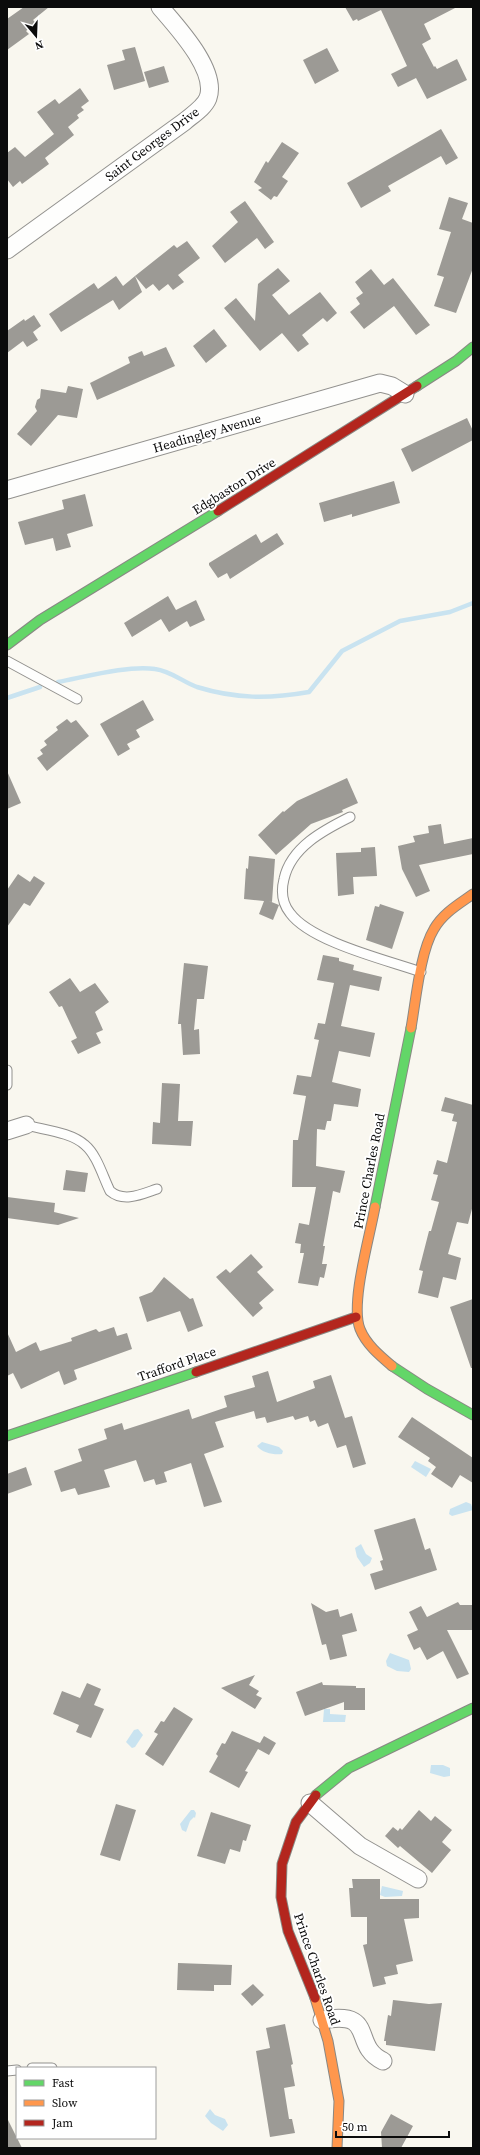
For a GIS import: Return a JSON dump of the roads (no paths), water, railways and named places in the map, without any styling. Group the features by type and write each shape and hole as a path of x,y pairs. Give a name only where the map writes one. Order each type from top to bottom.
{"street":[{"name":"Saint Georges Drive","path":"7,250 184,122 200,109 208,97 208,80 204,67 189,42 160,7"},
{"name":"Edgbaston Drive","path":"7,645 40,620 405,394 456,361 473,347"},
{"name":"Headingley Avenue","path":"7,490 380,384 392,386 405,394"},
{"name":"Prince Charles Road","path":"473,894 450,910 434,929 425,954 358,1296 356,1317 360,1331 368,1346 392,1365 473,1415"},
{"path":"7,1131 26,1126"},
{"name":"Trafford Place","path":"7,1436 356,1317"},
{"name":"Prince Charles Road","path":"337,2148 339,2101 328,2041 314,1996 288,1931 281,1897 282,1864 296,1822 317,1794 349,1768 473,1708"},
{"path":"310,1803 360,1846 418,1879"},
{"path":"322,2020 337,2017 348,2018 355,2021 362,2030 370,2051 384,2061"}],"lane":[{"path":"7,662 77,699"},
{"path":"350,817 319,833 293,859 285,871 282,886 284,902 294,918 314,932 341,945 421,972"},
{"path":"7,1070 7,1085"},
{"path":"26,1126 71,1137 84,1144 93,1156 110,1191 114,1195 122,1198 157,1189"}],"water":[{"path":"262,1442 279,1447 283,1451 282,1454 265,1452 257,1446"},
{"path":"415,1461 431,1469 426,1477 411,1467"},
{"path":"466,1502 471,1504 473,1510 452,1516 449,1514 450,1509"},
{"path":"361,1544 366,1554 372,1558 370,1563 364,1567 357,1557 355,1548"},
{"path":"390,1653 409,1660 411,1669 409,1672 397,1671 387,1666 386,1661"},
{"path":"324,1709 330,1709 330,1714 346,1715 345,1722 323,1722"},
{"path":"138,1729 143,1735 135,1747 132,1748 126,1742 134,1730"},
{"path":"431,1765 443,1765 450,1768 450,1776 444,1777 430,1773"},
{"path":"191,1810 194,1810 196,1813 195,1818 194,1817 190,1821 186,1832 182,1830 180,1824"},
{"path":"382,1886 403,1891 402,1896 385,1897 380,1895"},
{"path":"210,2109 215,2115 225,2119 228,2125 223,2131 211,2123 205,2116"}],"waterway":[{"path":"58,682 106,672 144,668 161,670 197,687 225,694 266,697 309,692 342,651 400,621 450,612 473,603"},
{"path":"7,698 40,687"}]}
